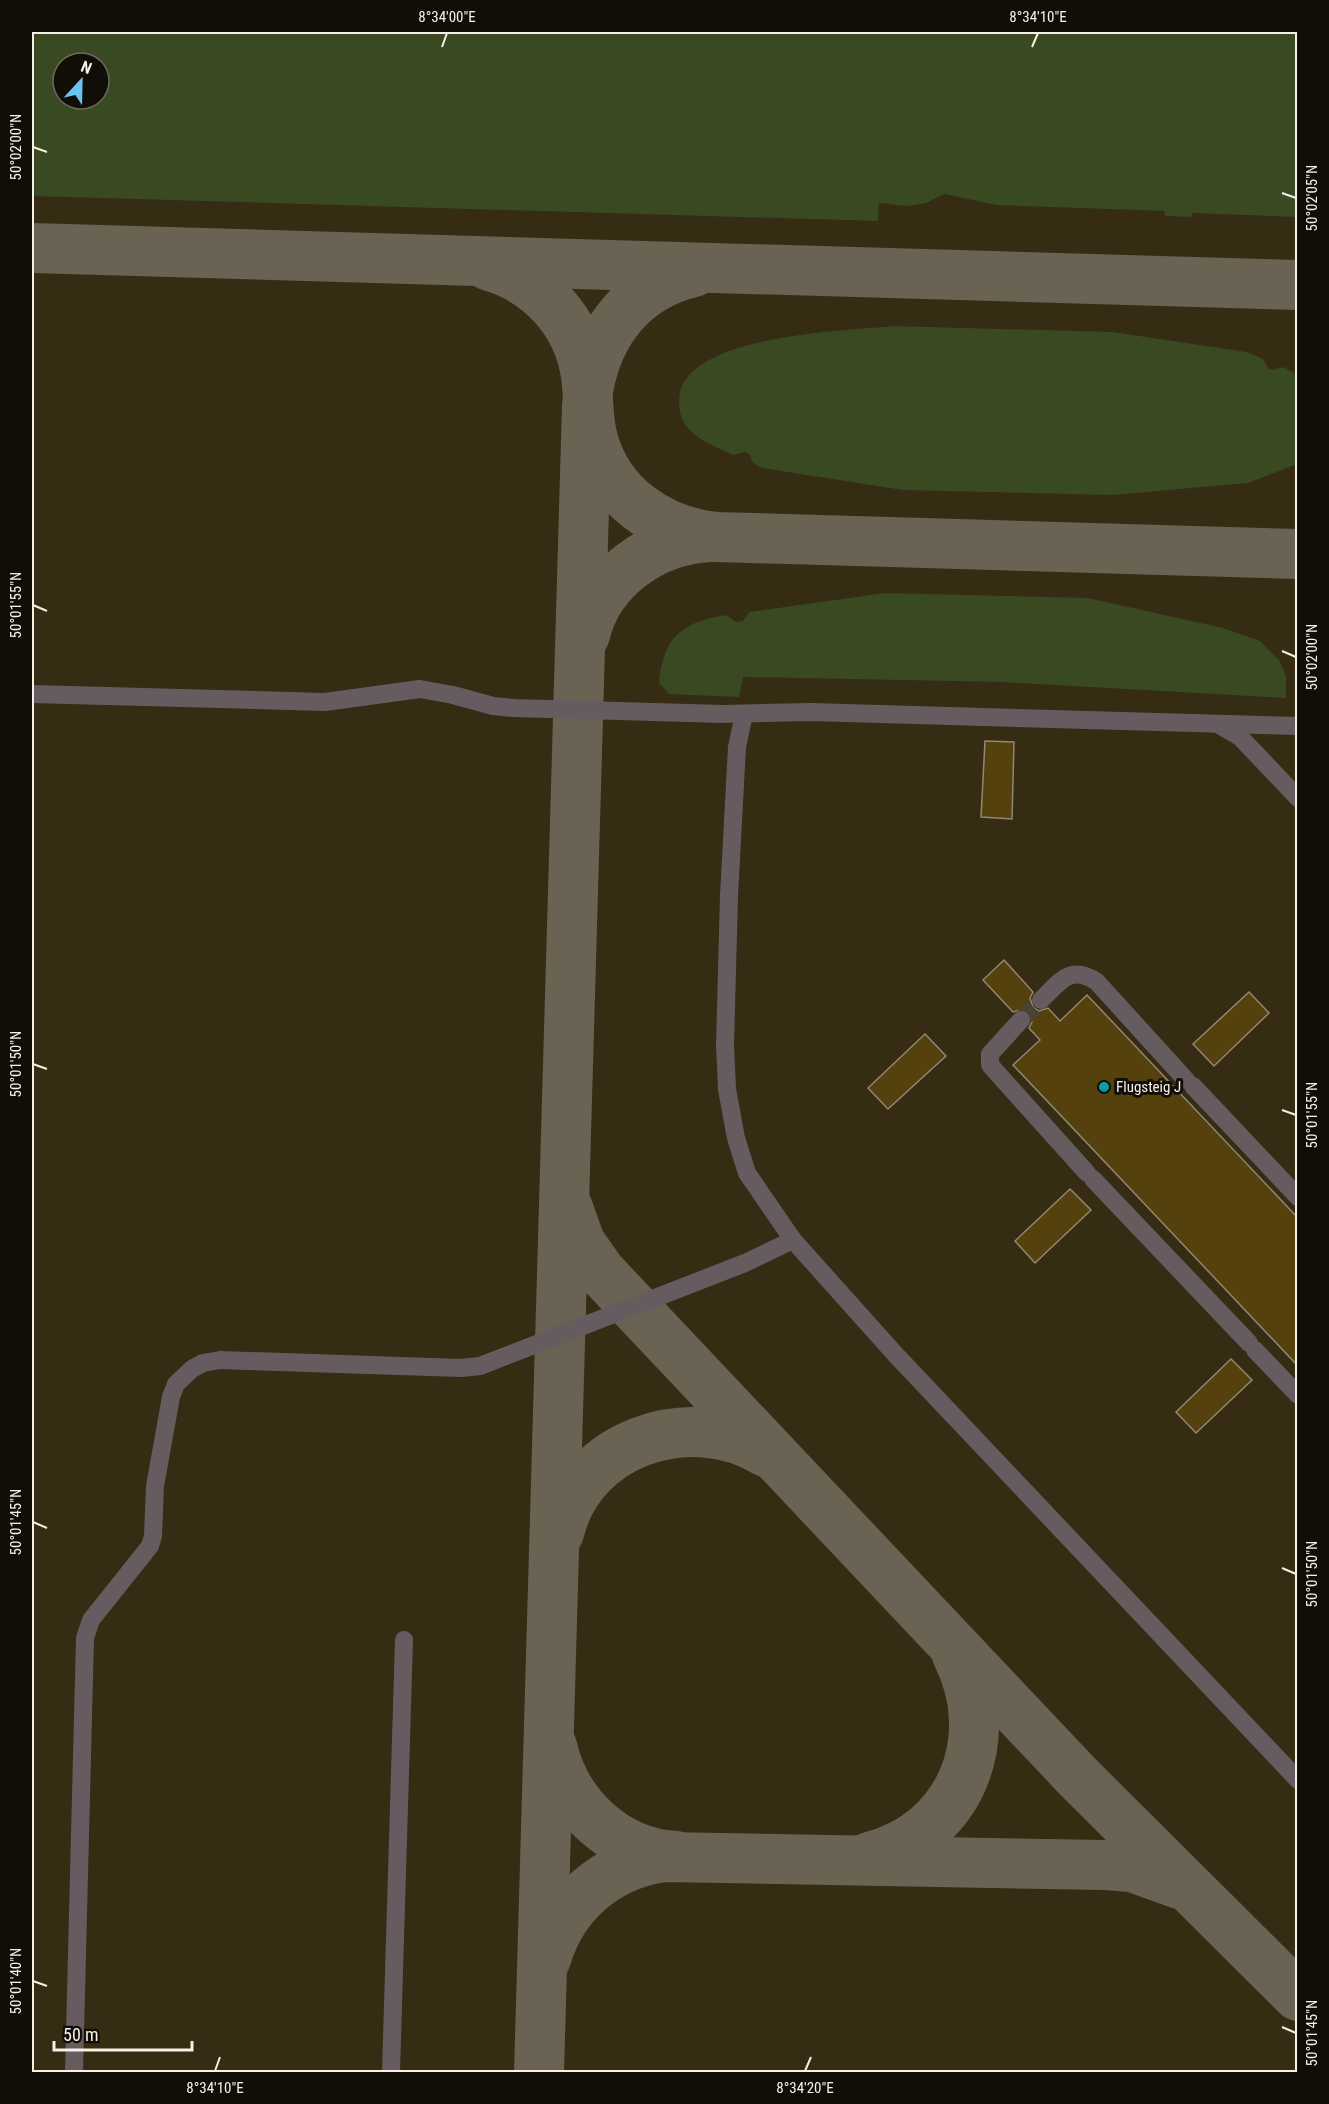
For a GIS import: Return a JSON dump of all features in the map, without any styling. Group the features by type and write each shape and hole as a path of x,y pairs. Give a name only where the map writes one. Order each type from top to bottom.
{"lane":[{"path":"32,693 326,702 420,690 453,694 493,706 744,714 811,712 1298,726"},
{"path":"744,714 737,747 725,1005 727,1089 736,1138 747,1173 793,1240 895,1354 1298,1780"},
{"path":"1210,724 1233,731 1298,798"},
{"path":"1041,1000 1065,977 1076,973 1086,975 1097,982 1298,1197"},
{"path":"1021,1020 990,1054 990,1065 1090,1176 1298,1395"},
{"path":"74,2073 85,1638 91,1620 150,1546 153,1536 158,1465 171,1397 183,1376 203,1363 220,1359 461,1368 480,1366 745,1263 793,1240"},
{"path":"391,2073 404,1640"}],"shaded area":[{"path":"32,32 1297,32 1297,2072 32,2072"}],"green space":[{"path":"32,32 1297,32 1297,217 1192,213 1191,217 1165,216 1164,211 996,205 945,194 926,203 907,206 879,203 878,221 32,196"},
{"path":"894,326 1113,332 1247,352 1263,359 1268,368 1273,370 1283,367 1297,374 1297,464 1248,483 1112,495 903,490 762,468 753,463 749,454 744,452 733,455 696,436 684,422 679,401 686,379 706,362 735,349 769,340 805,334"},
{"path":"885,593 1088,598 1223,628 1260,641 1279,660 1286,676 1286,698 1002,682 743,677 739,697 669,694 659,683 661,667 670,643 687,627 698,622 726,615 736,622 743,621 749,612"}],"building":[{"path":"985,741 1014,742 1012,819 981,817"},
{"name":"Flugsteig J","path":"1004,960 1033,992 1030,998 1033,1007 1039,1011 1048,1008 1060,1021 1087,995 1298,1218 1298,1366 1013,1065 1040,1040 1029,1028 1032,1022 1029,1012 1023,1009 1013,1012 983,980"},
{"path":"1249,992 1269,1013 1214,1066 1193,1044"},
{"path":"925,1034 946,1056 888,1109 868,1088"},
{"path":"1070,1189 1091,1210 1035,1263 1015,1241"},
{"path":"1231,1359 1252,1380 1196,1433 1176,1412"}],"taxiway":[{"path":"32,248 1298,285"},
{"path":"489,266 525,282 554,306 566,322 582,357 591,431 600,459 611,478 639,508 676,528 717,537 1298,554"},
{"path":"588,391 600,349 622,314 654,288 694,272"},
{"path":"539,2072 587,405"},
{"path":"585,635 602,596 632,565 669,545 690,539 711,537"},
{"path":"568,1208 580,1242 601,1272 1078,1777 1298,1996"},
{"path":"559,1533 571,1502 590,1475 614,1455 642,1441 673,1433 705,1432 736,1439 766,1452"},
{"path":"869,1857 901,1845 927,1827 948,1805 963,1778 972,1749 974,1718 969,1687 957,1655"},
{"path":"552,1746 568,1788 596,1822 633,1846 654,1853 676,1856"},
{"path":"546,1959 563,1921 575,1904 590,1890 624,1868 664,1857 1105,1865 1132,1867 1179,1884"}],"tunnel":[{"path":"1021,1020 1041,1000"}],"place":[{"name":"Flugsteig J","path":"1104,1087"}]}
